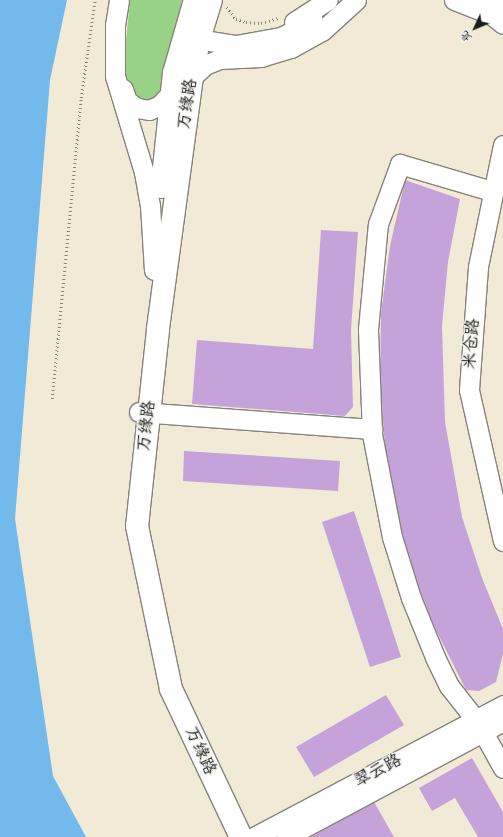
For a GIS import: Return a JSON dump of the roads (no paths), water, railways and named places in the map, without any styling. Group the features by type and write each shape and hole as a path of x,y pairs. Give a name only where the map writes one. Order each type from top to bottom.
{"main road":[{"name":"万缘路","path":"195,0 192,77 127,527 161,692 230,837"},
{"name":"万缘路","path":"211,0 193,31 172,92 154,270 137,526 171,689 241,837"},
{"path":"488,0 503,9"}],"street":[{"path":"193,31 241,34 274,31 295,22 328,0"},
{"path":"193,31 236,45 280,37 313,21 339,0"},
{"path":"192,77 205,66 220,59 261,57 291,48 322,31 356,0"},
{"path":"454,0 492,15 503,24"},
{"path":"479,0 503,9"},
{"path":"123,1 120,33 120,82 128,101 137,108 149,110 160,105 172,92"},
{"path":"123,1 115,25 114,76 144,172 150,205 154,270"},
{"name":"米仓路","path":"503,145 492,191 478,267 469,390 503,541"},
{"path":"492,191 400,164 378,224 373,259 368,329 372,429 384,503 411,598 449,686 479,726 503,768"},
{"path":"144,412 372,429"},
{"name":"翠云路","path":"286,837 479,726 503,705"},
{"name":"翠云路","path":"254,837 479,726 503,721"}],"water":[{"path":"0,0 67,0 50,80 15,519 53,776 86,837 0,837"}]}
